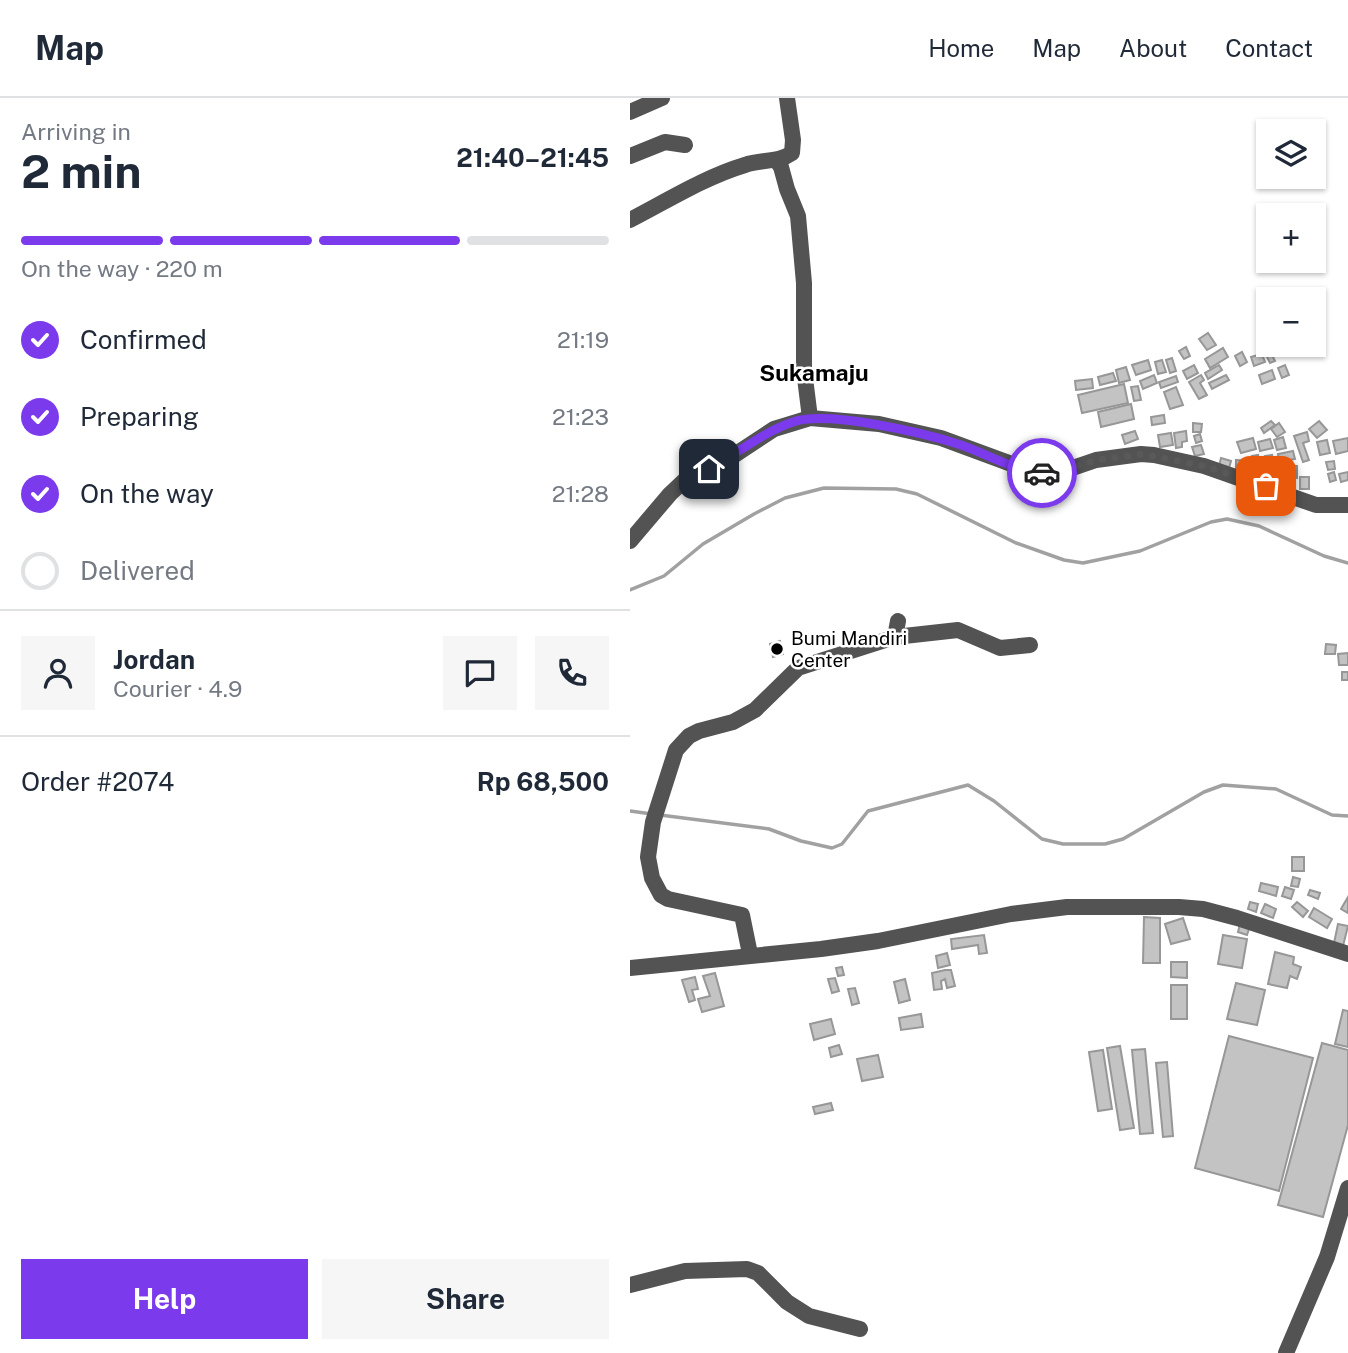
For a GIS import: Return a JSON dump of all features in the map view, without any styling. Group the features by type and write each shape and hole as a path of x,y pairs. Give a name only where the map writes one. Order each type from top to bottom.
{"street":[{"path":"630,112 662,98"},
{"path":"630,220 744,165 766,159 777,161 786,157 793,150 787,98"},
{"path":"630,156 665,142 685,145"},
{"path":"777,161 798,216 804,283 804,370 810,418"},
{"path":"630,541 687,478 733,456 774,429 810,418 878,424 941,438 1036,473 1055,474 1096,460 1154,455 1204,466 1316,505 1348,505"},
{"path":"750,954 742,915 688,905 662,895 652,878 648,858 653,822 676,750 689,736 733,723 755,710 798,668 897,629 958,630 1000,648 1030,645"},
{"path":"630,968 878,941 1035,910 1148,907 1218,912 1348,954"},
{"path":"1286,1353 1327,1257 1348,1188"},
{"path":"630,1285 685,1271 747,1269 758,1273 787,1302 809,1316 860,1329"}],"building":[{"path":"1208,333 1216,345 1207,350 1199,339"},
{"path":"1186,347 1190,356 1184,359 1179,351"},
{"path":"1223,348 1228,357 1210,368 1205,359"},
{"path":"1242,352 1247,362 1240,366 1235,356"},
{"path":"1251,357 1263,357 1265,362 1254,366"},
{"path":"1172,358 1176,371 1170,373 1166,360"},
{"path":"1148,360 1151,370 1136,375 1132,365"},
{"path":"1162,360 1166,372 1158,374 1155,362"},
{"path":"1194,365 1198,373 1187,379 1183,371"},
{"path":"1219,365 1222,370 1208,379 1205,373"},
{"path":"1285,365 1289,375 1282,378 1278,368"},
{"path":"1126,367 1130,380 1119,383 1116,370"},
{"path":"1272,370 1275,379 1262,384 1259,375"},
{"path":"1113,373 1116,381 1100,385 1098,377"},
{"path":"1154,375 1157,383 1143,389 1140,381"},
{"path":"1201,375 1204,380 1200,383 1207,395 1199,399 1189,382"},
{"path":"1226,375 1229,380 1212,389 1209,383"},
{"path":"1176,376 1178,382 1161,388 1159,382"},
{"path":"1092,379 1093,388 1076,390 1075,381"},
{"path":"1124,384 1128,403 1082,413 1078,395"},
{"path":"1138,386 1141,400 1134,401 1131,387"},
{"path":"1176,387 1183,405 1170,409 1164,392"},
{"path":"1131,404 1134,419 1101,427 1098,412"},
{"path":"1164,415 1165,423 1152,425 1151,417"},
{"path":"1271,421 1275,425 1264,433 1261,428"},
{"path":"1319,421 1327,430 1317,438 1309,429"},
{"path":"1193,423 1202,424 1201,432 1193,432"},
{"path":"1279,423 1285,432 1277,437 1271,429"},
{"path":"1135,431 1138,439 1125,444 1122,435"},
{"path":"1186,431 1187,441 1182,442 1182,447 1176,448 1174,433"},
{"path":"1307,432 1309,441 1303,443 1309,460 1303,462 1294,436"},
{"path":"1171,433 1173,445 1160,447 1158,435"},
{"path":"1200,434 1202,441 1196,443 1194,436"},
{"path":"1283,437 1286,448 1277,450 1274,440"},
{"path":"1253,438 1256,449 1241,453 1237,442"},
{"path":"1348,438 1348,451 1336,454 1333,441"},
{"path":"1270,439 1273,448 1260,451 1258,442"},
{"path":"1327,440 1330,453 1320,455 1317,442"},
{"path":"1201,445 1204,454 1195,456 1192,447"},
{"path":"1293,451 1295,459 1279,462 1278,454"},
{"path":"1258,455 1259,462 1254,464 1252,456"},
{"path":"1272,455 1274,468 1268,469 1265,456"},
{"path":"1221,458 1231,461 1229,468 1219,466"},
{"path":"1236,460 1249,461 1248,468 1236,468"},
{"path":"1334,461 1335,469 1328,470 1326,462"},
{"path":"1261,465 1262,477 1254,478 1252,466"},
{"path":"1297,466 1297,478 1292,478 1292,487 1279,486 1281,467"},
{"path":"1277,472 1277,480 1266,480 1265,473"},
{"path":"1334,472 1336,480 1330,482 1328,474"},
{"path":"1348,472 1348,480 1341,482 1339,474"},
{"path":"1300,477 1309,477 1309,489 1300,489"},
{"name":"Bumi Mandiri Center","path":"780,641 783,654 773,657 770,644"},
{"path":"1326,644 1336,645 1335,654 1325,654"},
{"path":"1348,653 1348,665 1339,665 1338,654"},
{"path":"1342,672 1348,672 1348,680 1342,680"},
{"path":"1292,857 1304,857 1304,871 1292,871"},
{"path":"1293,877 1300,879 1298,887 1291,886"},
{"path":"1261,883 1278,887 1276,896 1259,891"},
{"path":"1285,887 1294,890 1291,899 1282,896"},
{"path":"1310,890 1320,893 1318,899 1308,895"},
{"path":"1348,897 1348,913 1341,909"},
{"path":"1250,902 1258,904 1256,912 1248,909"},
{"path":"1297,902 1308,911 1303,917 1292,907"},
{"path":"1265,904 1276,909 1273,918 1261,913"},
{"path":"1314,908 1332,919 1327,928 1309,917"},
{"path":"1144,917 1160,918 1160,963 1143,963"},
{"path":"1183,918 1190,939 1171,944 1165,924"},
{"path":"1241,920 1251,923 1247,935 1238,932"},
{"path":"1338,924 1348,926 1343,946 1334,943"},
{"path":"984,935 987,953 979,954 978,945 952,949 951,939"},
{"path":"1223,935 1247,939 1242,968 1218,964"},
{"path":"1275,952 1294,957 1293,964 1301,967 1297,979 1290,976 1287,988 1268,984"},
{"path":"947,953 950,965 938,968 936,956"},
{"path":"1171,962 1187,962 1187,978 1171,977"},
{"path":"842,967 844,975 838,976 836,968"},
{"path":"951,970 955,986 947,988 945,979 941,981 942,989 934,990 932,973"},
{"path":"715,973 724,1006 702,1012 698,999 710,996 703,976"},
{"path":"695,977 698,989 692,990 695,1000 689,1002 682,980"},
{"path":"835,978 839,991 832,993 828,979"},
{"path":"905,979 910,1000 899,1003 894,982"},
{"path":"1236,983 1265,990 1257,1025 1227,1019"},
{"path":"1171,985 1187,985 1187,1019 1171,1019"},
{"path":"855,988 859,1003 852,1005 848,989"},
{"path":"1343,1010 1348,1011 1348,1047 1335,1044"},
{"path":"921,1014 923,1027 901,1030 899,1018"},
{"path":"831,1019 835,1034 814,1040 810,1024"},
{"path":"1229,1036 1313,1058 1279,1191 1195,1168"},
{"path":"1322,1043 1348,1050 1348,1125 1323,1217 1278,1205"},
{"path":"839,1045 842,1054 831,1057 829,1048"},
{"path":"1120,1046 1134,1128 1120,1130 1107,1048"},
{"path":"1145,1049 1153,1133 1140,1134 1132,1050"},
{"path":"1103,1050 1112,1109 1098,1111 1089,1052"},
{"path":"878,1055 883,1077 862,1081 857,1059"},
{"path":"1167,1062 1173,1136 1163,1137 1156,1063"},
{"path":"831,1103 833,1110 815,1114 813,1107"}],"waterway":[{"path":"630,590 664,576 703,544 754,514 785,498 824,488 896,489 917,494 1016,543 1064,560 1083,563 1140,551 1211,522 1227,519 1259,526 1324,556 1348,563"},
{"path":"660,815 769,829 801,841 832,848 842,844 868,811 968,785 994,801 1042,839 1063,844 1105,844 1123,839 1204,792 1223,785 1276,789 1332,815 1348,816"},
{"path":"630,811 652,814"}],"way so far":[{"path":"1042,473 1055,474 1096,460 1142,454 1204,466 1266,486"}],"place":[{"name":"Bumi Mandiri Center","path":"777,649"}],"district":[{"name":"Sukamaju","path":"814,373"}],"route":[{"path":"709,469 774,429 810,418 878,424 941,438 1042,473"}]}
